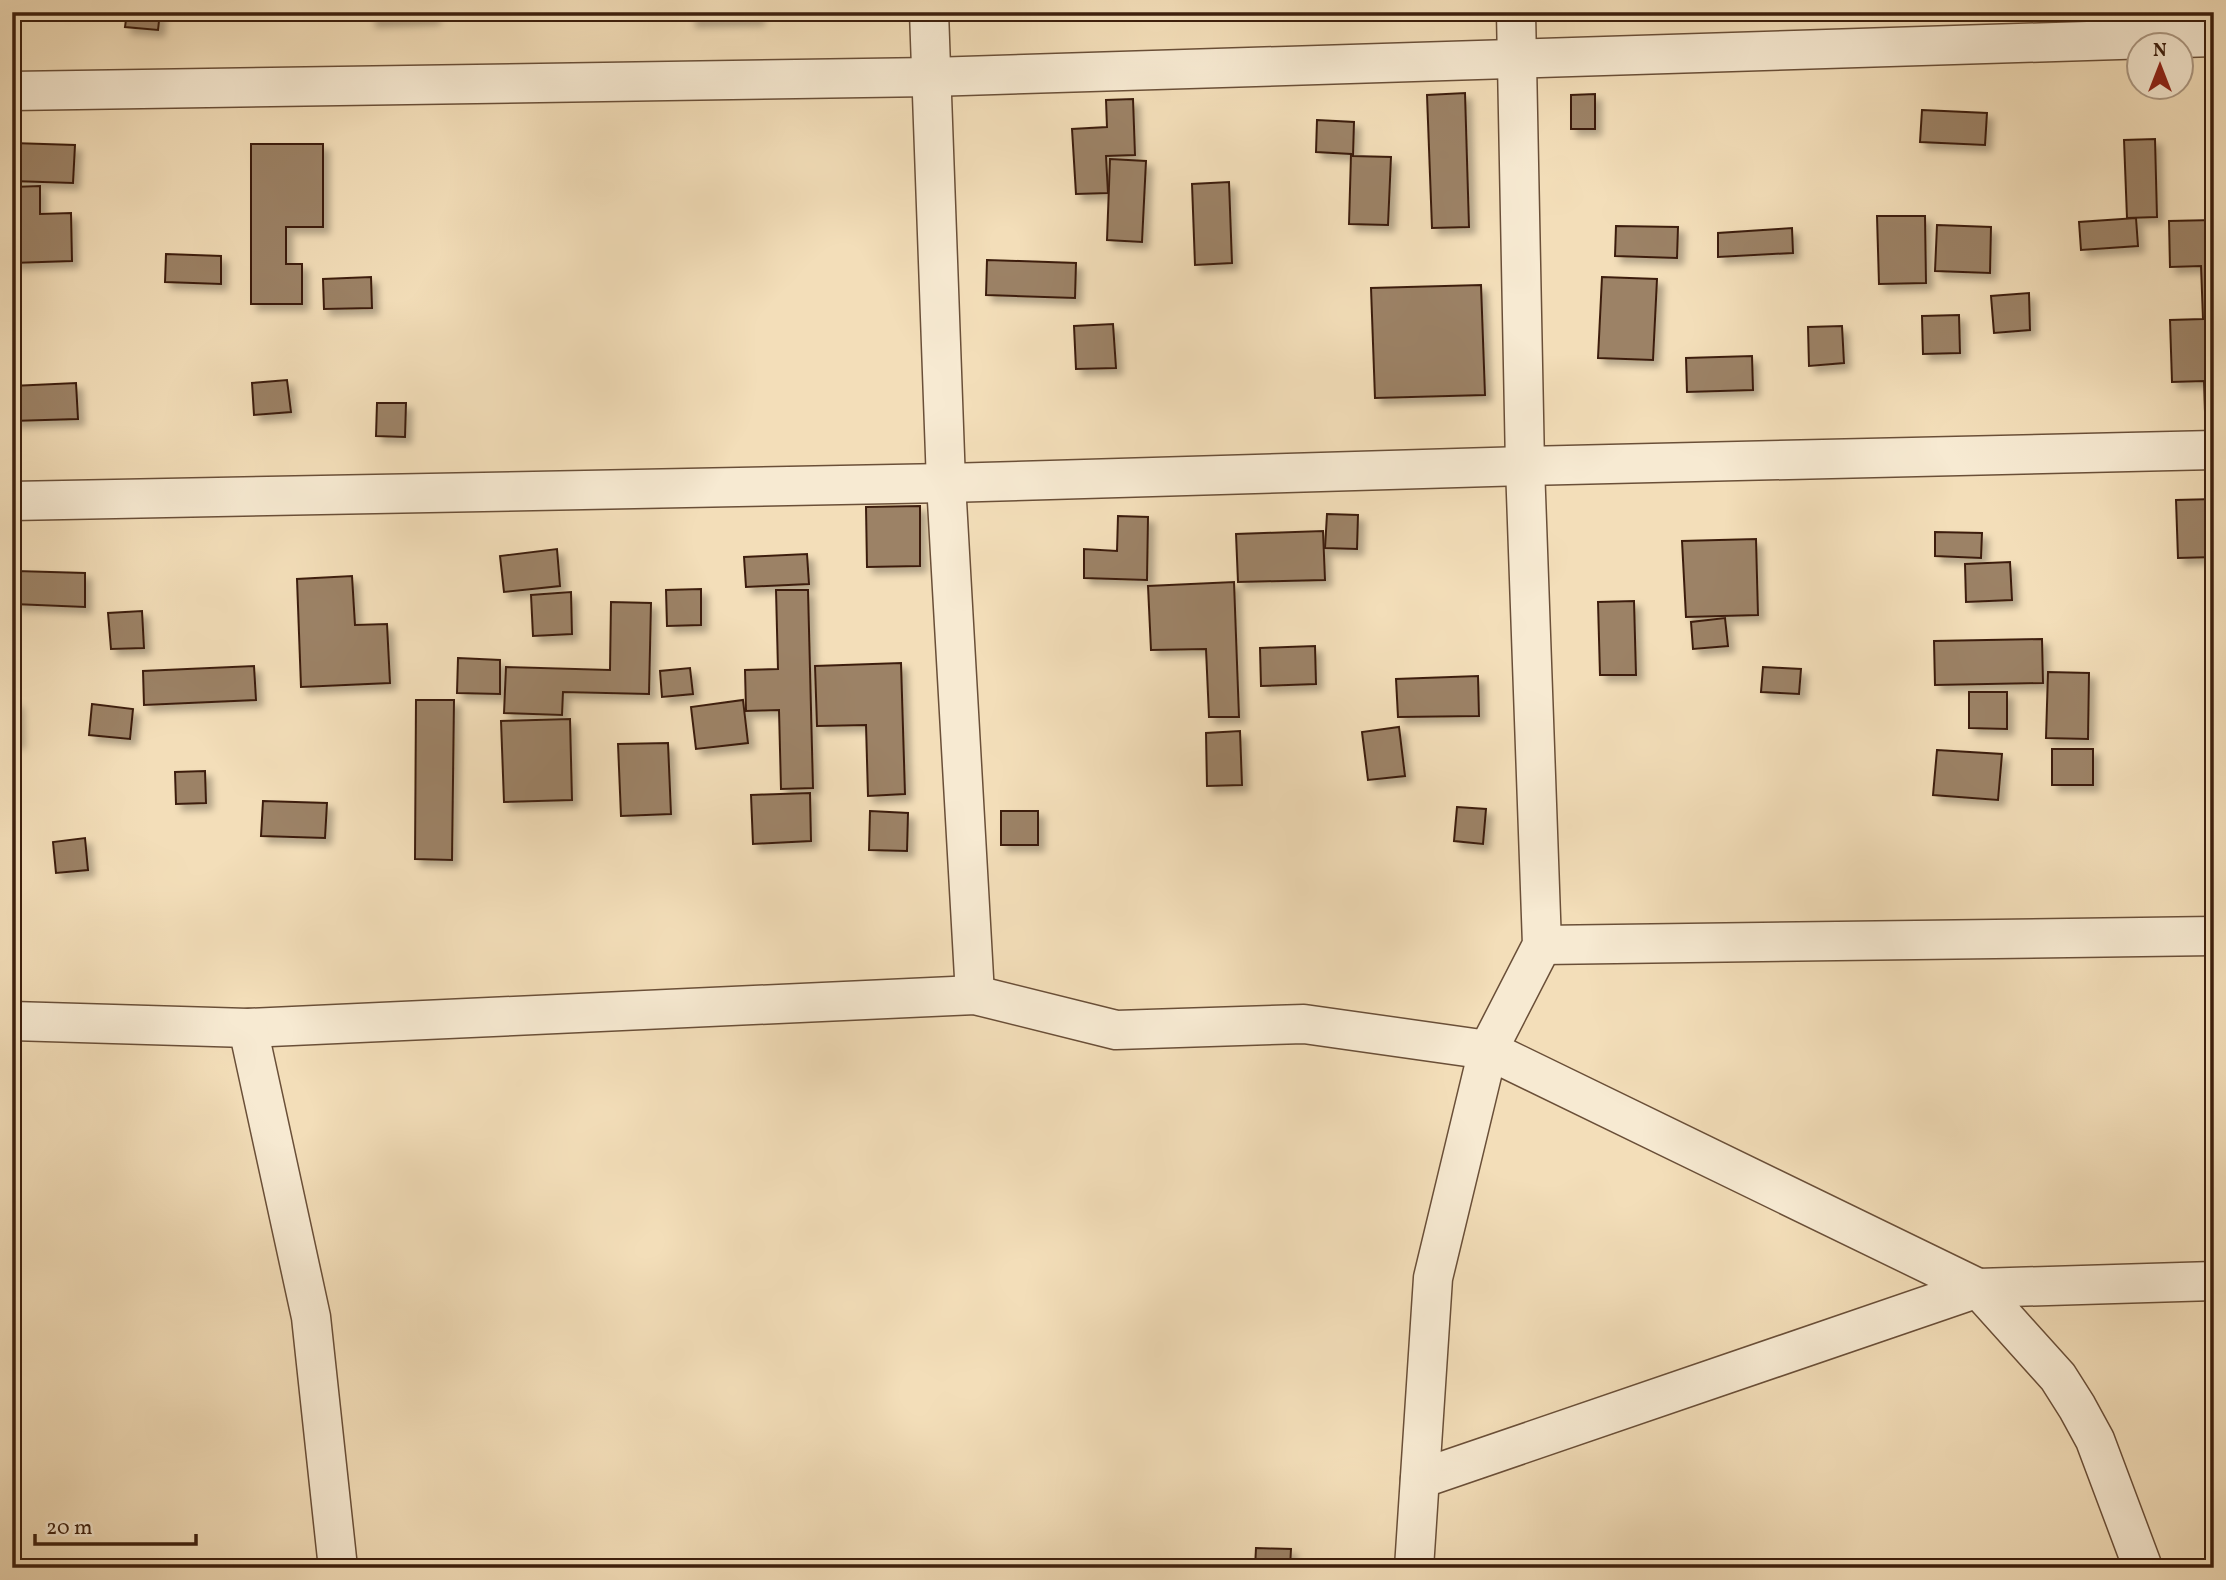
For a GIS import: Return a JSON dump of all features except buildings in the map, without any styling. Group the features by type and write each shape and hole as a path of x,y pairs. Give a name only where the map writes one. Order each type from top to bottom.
{"street":[{"path":"929,12 946,483 975,995"},
{"path":"1414,1568 1433,1278 1488,1050 1542,945 1525,466 1516,12"},
{"path":"12,90 931,77 1517,58 2193,29"},
{"path":"12,501 946,483 2214,450"},
{"path":"1542,945 2214,936"},
{"path":"12,1021 248,1028 975,995 1115,1030 1304,1024 1488,1050 1978,1288 2058,1377 2077,1407 2095,1440 2143,1568"},
{"path":"248,1028 311,1317 338,1568"},
{"path":"1420,1479 1978,1288 2214,1281"}]}
